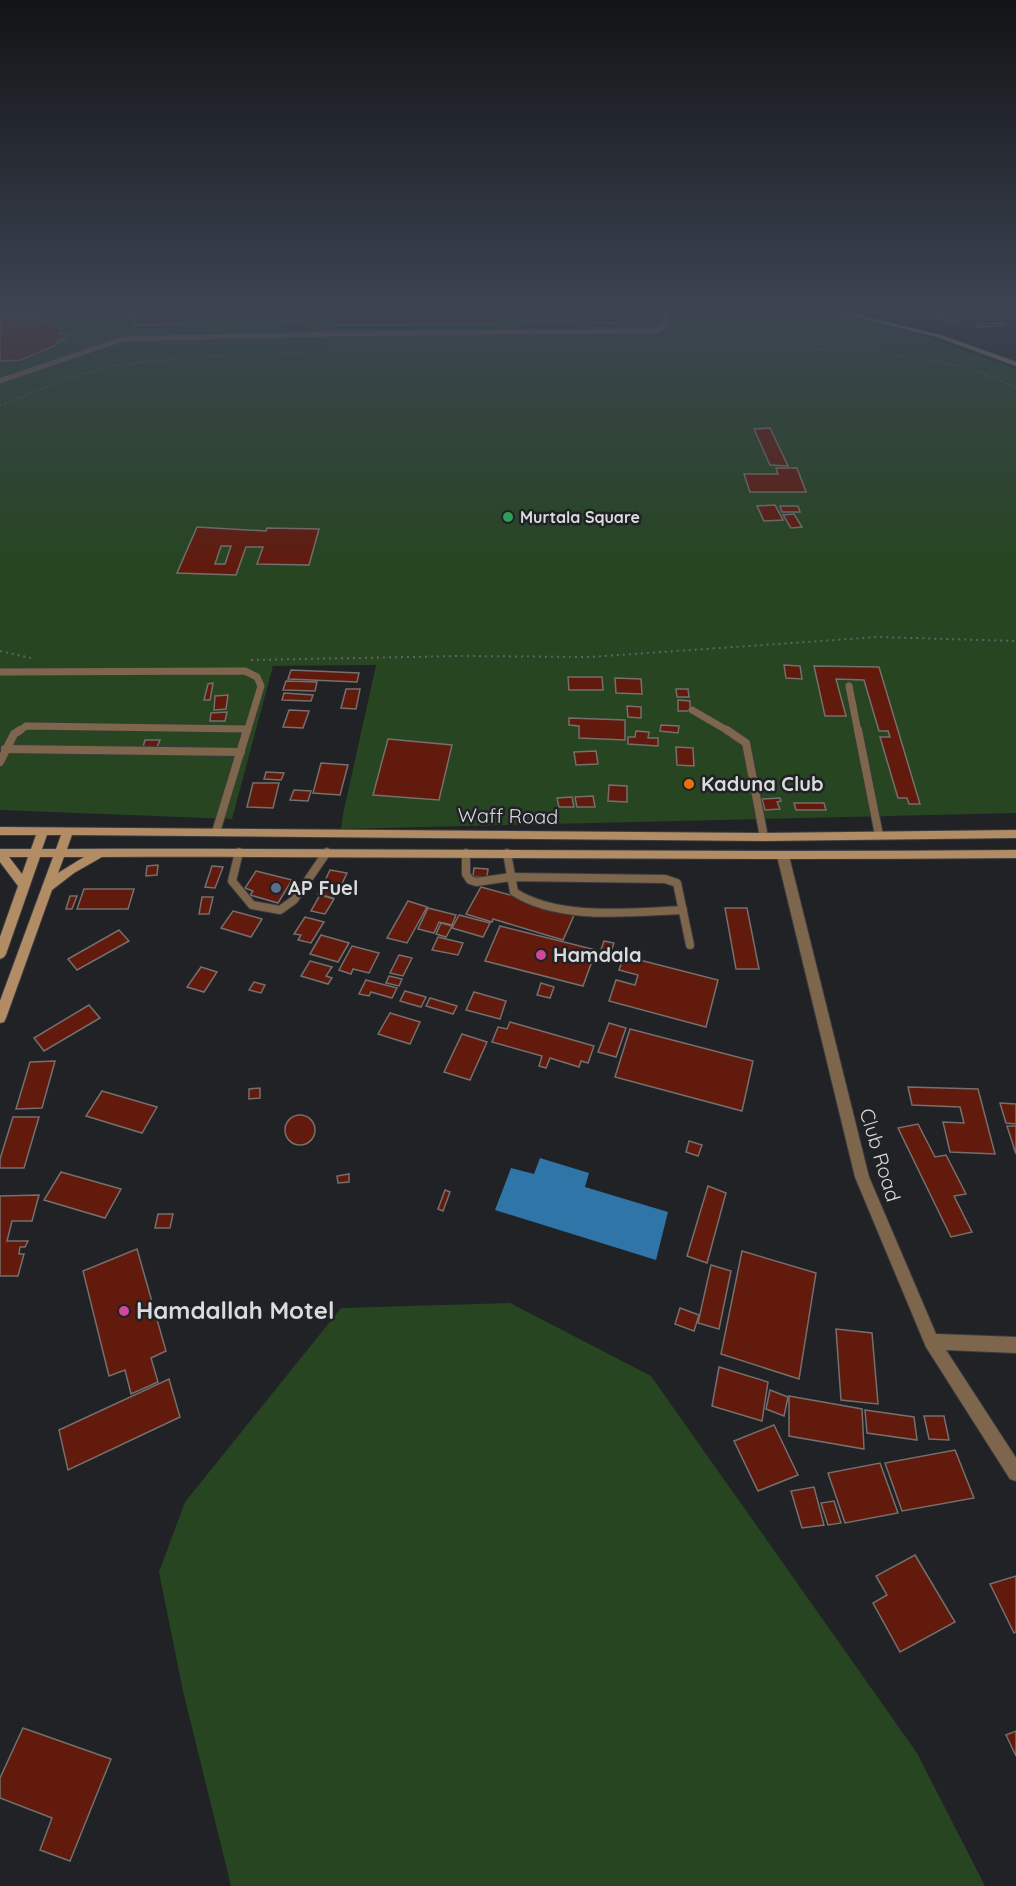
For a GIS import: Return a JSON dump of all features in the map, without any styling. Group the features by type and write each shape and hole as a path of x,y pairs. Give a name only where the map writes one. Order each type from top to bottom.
{"street":[{"name":"Waff Road","path":"0,831 764,837 1016,834"},
{"path":"0,954 43,831"},
{"path":"0,1018 68,831"},
{"path":"47,888 70,870 100,852"},
{"name":"Waff Road","path":"0,853 327,852 783,856 1016,854"},
{"path":"0,853 24,885"},
{"name":"Club Road","path":"783,856 862,1176 931,1342 1016,1473"},
{"path":"931,1342 1016,1345"}],"lane":[{"path":"0,672 245,671 257,677 261,686 216,832"},
{"path":"849,686 879,835"},
{"path":"692,710 746,743 764,837"},
{"path":"0,762 14,734 26,726 248,729"},
{"path":"5,749 241,752"},
{"path":"239,852 232,881 252,905 280,910 294,900 327,852"},
{"path":"466,853 466,874 470,880 476,882 511,877 665,879 677,883 690,945"},
{"path":"507,853 512,889 517,895 541,904 586,913 683,910"}],"path":[{"path":"0,405 29,394"},
{"path":"250,660 461,656 590,657 878,637 1016,641"},
{"path":"0,651 34,658"}],"green space":[{"name":"Murtala Square","path":"0,394 1016,394 1016,813 341,829 376,665 273,666 232,819 0,810"},
{"path":"510,1303 651,1376 917,1753 985,1886 231,1886 183,1691 159,1572 185,1502 341,1308"}],"water":[{"path":"540,1158 589,1173 585,1187 668,1212 656,1260 495,1210 511,1168 534,1174"}],"building":[{"path":"770,428 788,466 770,465 754,429"},
{"path":"776,468 797,468 806,492 750,492 744,474 778,474"},
{"path":"775,505 783,520 764,521 757,506"},
{"path":"780,506 798,506 800,512 782,512"},
{"path":"794,514 802,527 791,528 783,515"},
{"path":"197,527 266,531 267,528 319,529 309,565 257,564 263,547 246,547 236,575 177,573","holes":["221,546 231,546 225,564 215,564"]},
{"path":"784,665 800,666 802,679 786,678"},
{"path":"814,666 879,667 920,804 909,804 907,798 898,798 880,737 890,737 888,731 879,731 864,680 836,679 846,716 825,716"},
{"path":"291,670 359,673 357,682 288,679"},
{"path":"568,677 602,677 603,690 569,690"},
{"path":"615,678 641,679 642,694 616,693"},
{"path":"286,681 317,682 315,691 283,690"},
{"path":"213,683 210,700 204,700 208,684"},
{"path":"346,689 360,689 356,709 341,708"},
{"path":"676,689 688,689 689,697 677,697"},
{"path":"284,693 313,695 311,701 282,700"},
{"path":"228,695 226,709 214,710 215,696"},
{"path":"678,700 690,701 690,711 678,711"},
{"path":"627,706 641,707 641,718 628,717"},
{"path":"289,710 309,711 303,728 283,727"},
{"path":"227,712 225,721 210,721 211,713"},
{"path":"569,718 625,720 625,740 579,738 579,726 569,725"},
{"path":"661,725 679,726 678,733 660,731"},
{"path":"636,731 649,732 648,738 658,738 658,746 628,744 628,737 635,737"},
{"path":"388,739 452,745 439,800 373,795"},
{"path":"145,740 160,740 157,747 143,747"},
{"path":"676,747 693,748 694,766 677,765"},
{"path":"596,751 598,764 576,765 574,752"},
{"path":"321,763 348,765 340,795 313,793"},
{"path":"266,772 284,773 281,780 264,779"},
{"path":"253,783 279,783 273,808 247,807"},
{"path":"609,785 627,786 627,802 608,801"},
{"path":"294,790 311,791 308,801 290,800"},
{"path":"593,796 595,807 577,807 575,797"},
{"path":"572,797 574,807 559,807 557,798"},
{"path":"780,798 781,801 777,802 780,809 765,810 762,799"},
{"path":"794,803 824,803 826,810 796,810"},
{"path":"158,865 157,875 146,876 147,866"},
{"path":"212,866 223,867 215,888 205,887"},
{"path":"474,868 488,869 487,877 473,877"},
{"path":"330,870 347,873 340,888 323,885"},
{"path":"256,871 292,880 278,903 250,895 253,891 245,888"},
{"path":"323,886 338,889 333,898 318,894"},
{"path":"481,887 575,913 563,940 493,919 492,922 466,914"},
{"path":"84,889 134,889 128,909 77,909"},
{"path":"320,895 334,899 325,914 311,911"},
{"path":"70,896 77,896 72,909 66,909"},
{"path":"202,897 213,897 209,914 199,914"},
{"path":"408,901 427,907 407,943 387,938"},
{"path":"428,908 456,915 452,925 439,922 434,933 418,929"},
{"path":"725,908 747,908 759,969 736,969"},
{"path":"233,911 262,919 251,937 221,928"},
{"path":"459,915 490,923 483,937 452,928"},
{"path":"305,917 324,922 311,943 298,940 301,935 294,934"},
{"path":"441,923 452,926 446,937 436,934"},
{"name":"Hamdala","path":"500,926 596,950 583,986 485,961"},
{"path":"119,930 129,941 77,970 68,959"},
{"path":"321,935 349,943 338,962 310,954"},
{"path":"438,937 463,943 458,955 432,950"},
{"path":"604,941 614,943 608,961 598,958"},
{"path":"352,946 379,953 369,973 353,969 351,974 339,970"},
{"path":"399,955 412,958 403,976 390,973"},
{"path":"624,956 718,980 706,1027 609,1001 616,980 635,985 638,975 619,970"},
{"path":"310,961 332,967 326,976 332,978 328,984 301,976"},
{"path":"201,967 217,972 204,992 187,987"},
{"path":"389,976 402,979 399,986 386,983"},
{"path":"366,980 397,988 392,998 371,992 369,996 359,994"},
{"path":"254,982 265,985 261,993 249,990"},
{"path":"541,983 554,987 550,998 537,995"},
{"path":"405,991 426,997 421,1007 400,1001"},
{"path":"474,992 506,1001 500,1019 466,1010"},
{"path":"430,998 457,1006 453,1014 426,1006"},
{"path":"89,1005 100,1018 44,1051 34,1038"},
{"path":"390,1013 420,1022 410,1044 378,1034"},
{"path":"510,1022 594,1046 588,1063 581,1061 579,1067 550,1058 546,1068 539,1066 542,1056 492,1042 498,1027 507,1029"},
{"path":"609,1023 626,1028 616,1057 598,1052"},
{"path":"630,1029 753,1061 742,1111 615,1077"},
{"path":"462,1034 487,1042 470,1080 444,1072"},
{"path":"55,1061 42,1108 16,1109 30,1062"},
{"path":"908,1087 978,1089 995,1154 950,1152 943,1122 964,1123 960,1107 912,1105"},
{"path":"260,1088 260,1098 249,1099 249,1089"},
{"path":"102,1091 157,1107 142,1133 86,1116"},
{"path":"1000,1103 1016,1104 1016,1124 1006,1123"},
{"path":"300,1115 311,1119 315,1130 311,1141 300,1145 289,1141 285,1130 289,1119"},
{"path":"13,1117 39,1117 24,1168 0,1168 0,1159"},
{"path":"918,1124 935,1157 946,1155 966,1194 954,1196 972,1232 951,1237 898,1128"},
{"path":"1007,1126 1016,1126 1016,1154"},
{"path":"689,1141 702,1145 698,1156 686,1152"},
{"path":"61,1172 121,1189 105,1218 44,1200"},
{"path":"349,1174 349,1182 338,1183 337,1176"},
{"path":"708,1186 726,1193 707,1263 687,1256"},
{"path":"445,1190 450,1192 443,1211 438,1209"},
{"path":"39,1195 32,1221 12,1221 7,1241 28,1241 25,1247 20,1247 19,1254 24,1254 18,1276 0,1276 0,1196"},
{"path":"158,1214 173,1214 170,1228 155,1228"},
{"name":"Hamdallah Motel","path":"137,1249 166,1351 151,1358 158,1382 131,1394 125,1370 109,1376 83,1271"},
{"path":"742,1251 816,1273 799,1379 721,1354"},
{"path":"711,1265 731,1271 719,1329 698,1323"},
{"path":"680,1308 699,1315 694,1331 675,1324"},
{"path":"836,1329 872,1333 878,1404 841,1400"},
{"path":"719,1367 768,1382 762,1421 712,1406"},
{"path":"169,1379 180,1417 68,1470 59,1430"},
{"path":"770,1390 788,1397 784,1416 766,1409"},
{"path":"789,1396 862,1409 864,1449 789,1436"},
{"path":"865,1410 914,1417 917,1440 867,1433"},
{"path":"924,1416 944,1416 949,1440 929,1439"},
{"path":"774,1425 798,1475 758,1491 734,1441"},
{"path":"955,1450 974,1498 902,1511 885,1463"},
{"path":"880,1463 898,1513 845,1523 828,1473"},
{"path":"814,1487 824,1525 802,1528 791,1491"},
{"path":"834,1501 841,1523 828,1525 821,1503"},
{"path":"915,1555 955,1622 900,1652 873,1603 887,1595 876,1576"},
{"path":"1016,1576 1016,1632 1014,1633 990,1584"},
{"path":"23,1728 111,1759 70,1861 40,1850 52,1818 0,1798 0,1778"},
{"path":"1016,1731 1016,1756 1006,1735"}],"place":[{"name":"Murtala Square","path":"508,517"},
{"name":"Kaduna Club","path":"689,784"},
{"name":"AP Fuel","path":"276,888"},
{"name":"Hamdala","path":"541,955"},
{"name":"Hamdallah Motel","path":"124,1311"}]}
